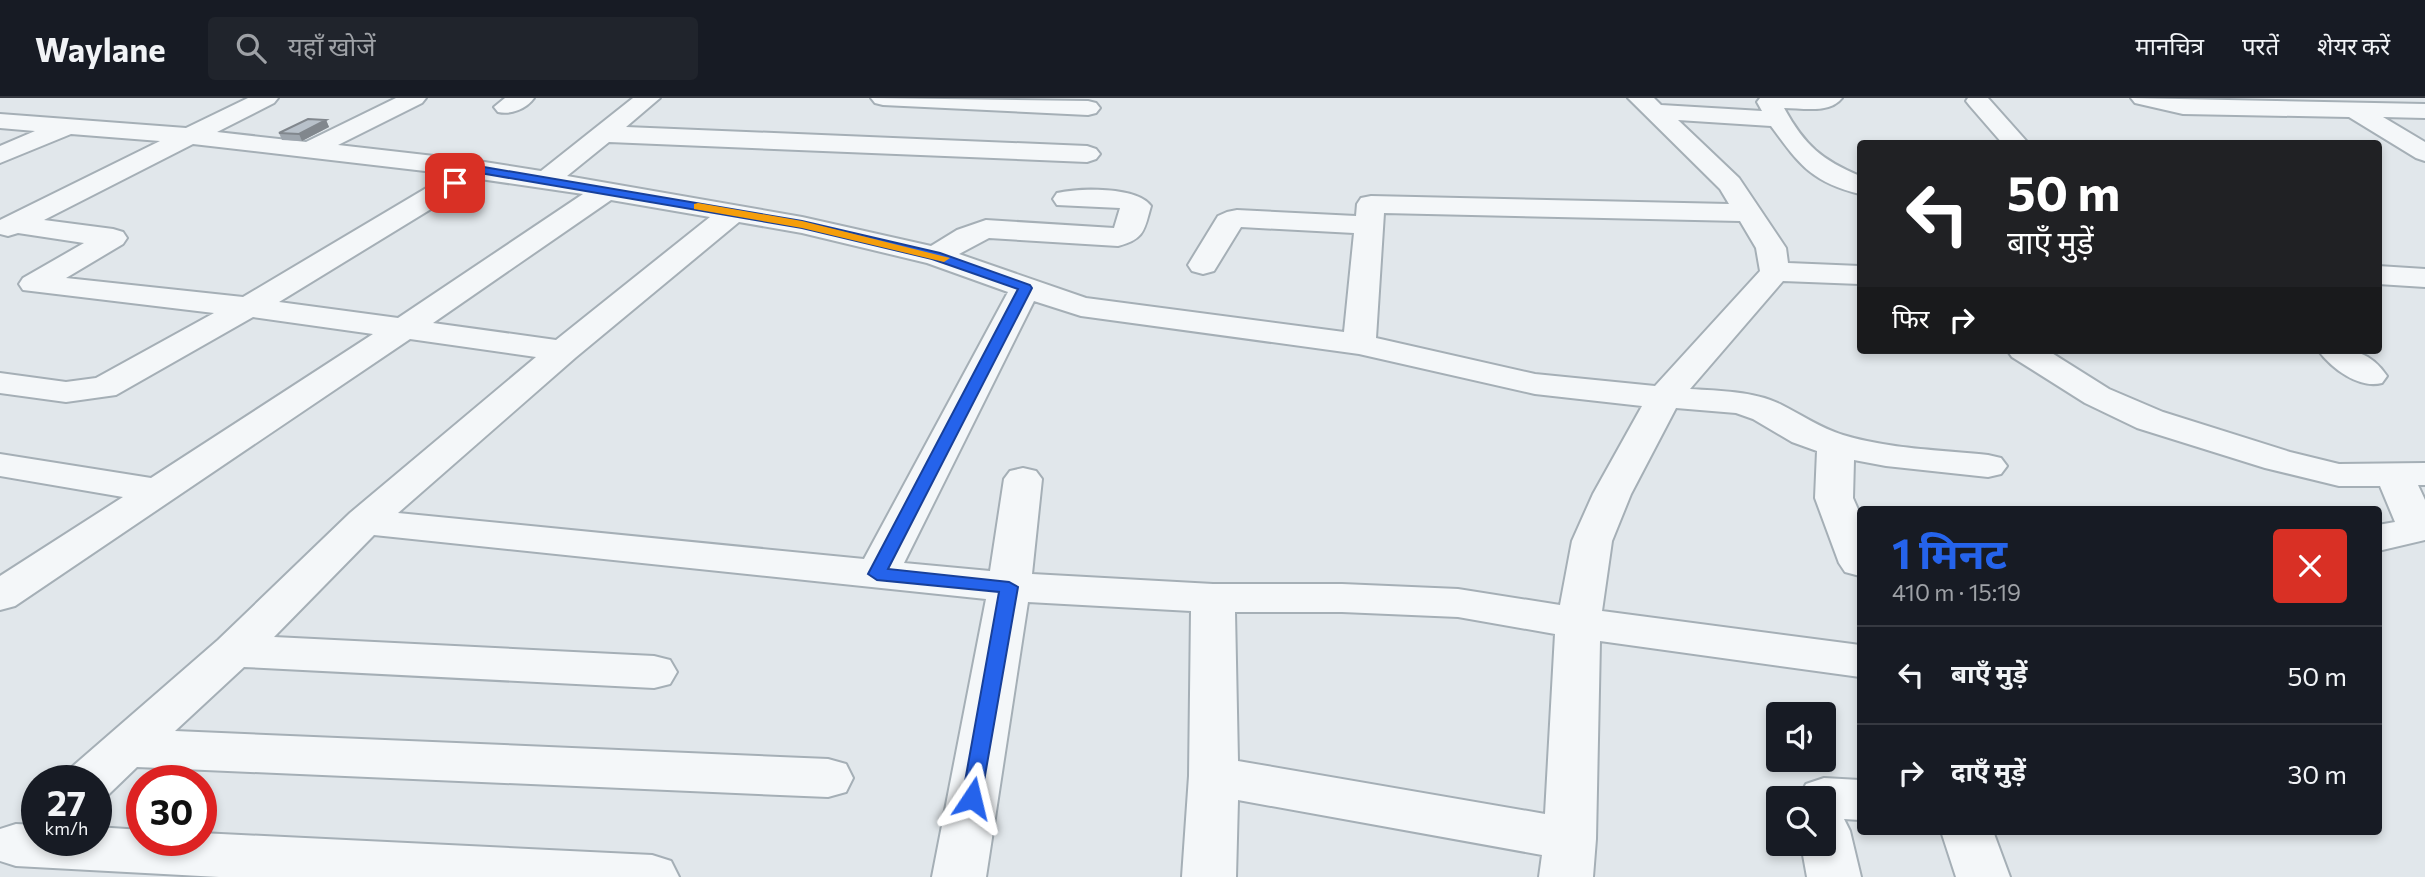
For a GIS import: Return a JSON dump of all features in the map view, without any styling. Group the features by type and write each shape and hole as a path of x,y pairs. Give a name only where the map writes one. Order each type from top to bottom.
{"street":[{"path":"0,108 25,98"},
{"path":"6,227 266,98"},
{"path":"309,150 414,98"},
{"path":"546,180 648,98"},
{"path":"883,98 1088,107"},
{"path":"1830,98 1826,101 1769,103 1809,160 1857,185"},
{"path":"2143,98 2183,107 2291,103 2352,109 2425,111"},
{"path":"1978,101 2013,140"},
{"path":"1013,150 1039,105"},
{"path":"1648,105 1778,119"},
{"path":"1648,105 1730,184 1771,248 1775,272"},
{"path":"2352,109 2425,153"},
{"path":"0,121 187,136 478,169 546,180 802,225 936,256 1081,307 1360,344 1535,384 1752,406 1805,434 1836,445 1885,455 1988,466"},
{"path":"0,155 66,127"},
{"path":"604,134 1087,154"},
{"path":"0,383 82,393 104,388 248,307 478,169"},
{"path":"1834,175 1857,173"},
{"path":"0,596 402,330 606,191"},
{"path":"936,256 967,236 986,229 1118,237 1129,232 1137,206 1126,200 1067,199"},
{"path":"1360,344 1371,204 1750,213"},
{"path":"109,765 234,651 364,522 563,351 733,213"},
{"path":"1203,265 1228,222 1237,218 1370,225"},
{"path":"6,227 113,238 34,284 248,307 563,351"},
{"path":"1775,272 1857,275"},
{"path":"1214,776 1568,858 1578,623 1592,541 1612,494 1664,397 1775,272"},
{"path":"2382,275 2425,278"},
{"path":"877,574 1025,288"},
{"path":"2030,354 2097,396 2150,420 2305,468 2339,475 2410,475 2418,529 2382,537"},
{"path":"2341,354 2370,376"},
{"path":"1836,445 1834,498 1857,556"},
{"path":"0,465 158,491"},
{"path":"958,877 1009,587 1023,479"},
{"path":"364,522 1009,587 1213,598 1409,600 1514,611 1578,623 1857,660"},
{"path":"1209,877 1214,776 1213,598"},
{"path":"234,651 654,672"},
{"path":"129,748 828,778"},
{"path":"1836,799 1857,800"},
{"path":"1968,835 1983,877"},
{"path":"18,843 652,877"},
{"path":"1829,856 1834,877"}],"building":[{"path":"308,119 326,120 299,134 279,133"}],"slow traffic":[{"path":"698,207 802,225 944,258"}],"route":[{"path":"455,183 478,169 802,225 936,256 1025,288 877,574 1009,587 972,798"}]}
